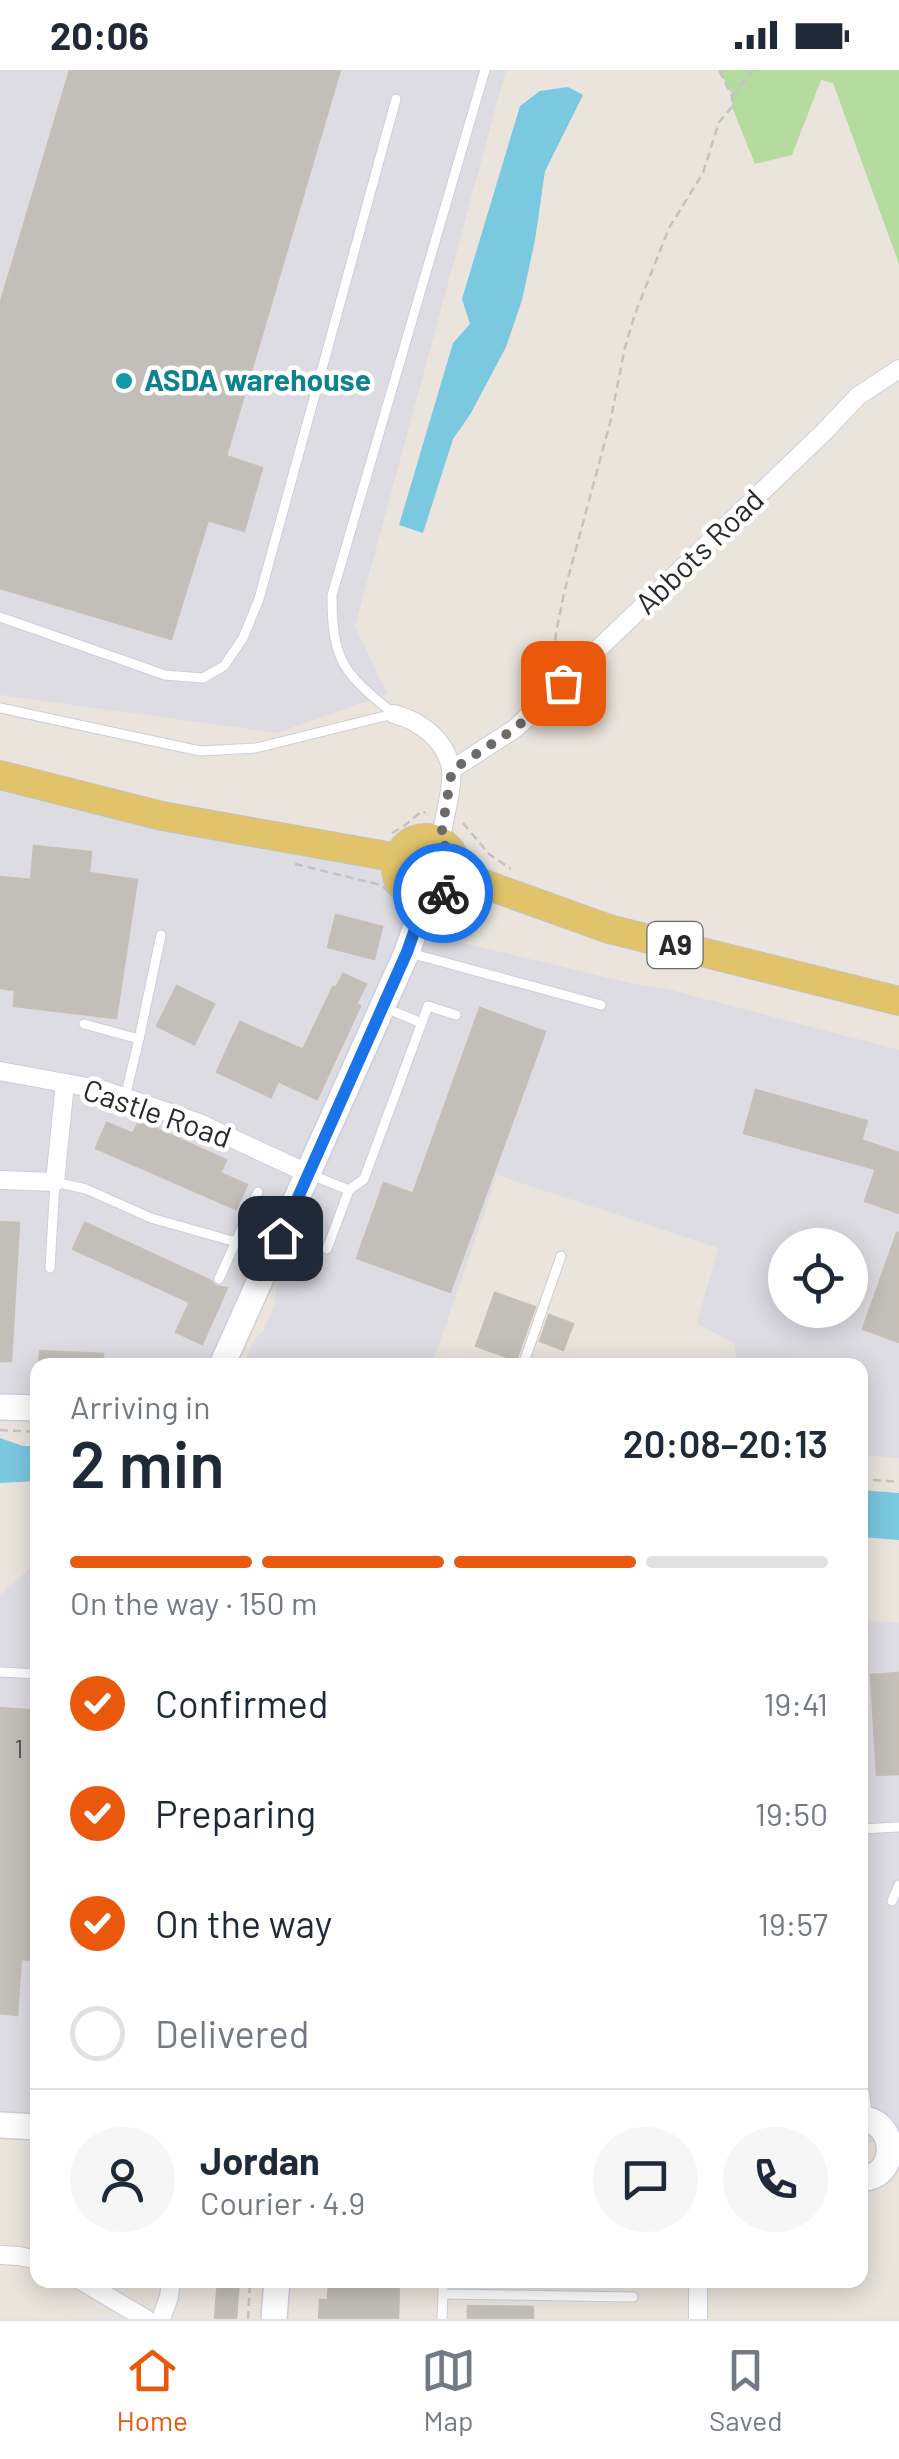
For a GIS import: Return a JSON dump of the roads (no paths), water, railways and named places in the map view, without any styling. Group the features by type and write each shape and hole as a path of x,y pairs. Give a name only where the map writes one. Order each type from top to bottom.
{"main road":[{"path":"0,774 162,816 390,857 410,842 430,838 442,830 454,856 456,874 446,892 436,897 415,896 399,881 390,857"},
{"name":"A9","path":"456,874 609,928 899,1001"}],"street":[{"name":"Abbots Road","path":"452,770 516,728 858,396 899,369"},
{"path":"394,714 412,719 430,732 452,770 442,830"},
{"path":"225,1358 383,1007 426,898"},
{"name":"Castle Road","path":"0,1071 103,1090 199,1122 309,1174"},
{"path":"0,1180 55,1182 65,1083"},
{"path":"0,1406 30,1408"},
{"path":"868,2116 883,2124 897,2142 886,2171 868,2177"},
{"path":"0,2125 30,2127"},
{"path":"0,2256 30,2259"},
{"path":"94,2288 146,2319"},
{"path":"160,2319 170,2288"},
{"path":"274,2319 276,2288"},
{"path":"698,2288 698,2319"}],"lane":[{"path":"394,714 357,684 338,657 332,596 486,70"},
{"path":"0,618 165,675 203,678 224,666 259,599 396,99"},
{"path":"0,708 200,751 256,748 394,714"},
{"path":"126,1098 160,935"},
{"path":"407,952 602,1005"},
{"path":"327,1249 349,1190 364,1180 428,1006 456,1015"},
{"path":"383,1007 422,1024"},
{"path":"84,1024 139,1039"},
{"path":"309,1174 349,1190"},
{"path":"50,1268 55,1182 86,1189 151,1218 236,1242"},
{"path":"219,1279 258,1192"},
{"path":"526,1358 562,1256"},
{"path":"0,1672 30,1674"},
{"path":"868,1829 899,1827"},
{"path":"892,1901 899,1885"},
{"path":"442,2288 442,2319"},
{"path":"442,2294 633,2296"}],"water":[{"path":"568,87 583,95 545,171 522,300 506,347 453,439 423,533 399,525 453,343 470,324 462,299 520,106 540,91"},
{"path":"0,1438 30,1446 30,1481 0,1483"},
{"path":"868,1491 899,1493 899,1540 868,1538"}],"place":[{"name":"ASDA warehouse","path":"124,381"}]}
